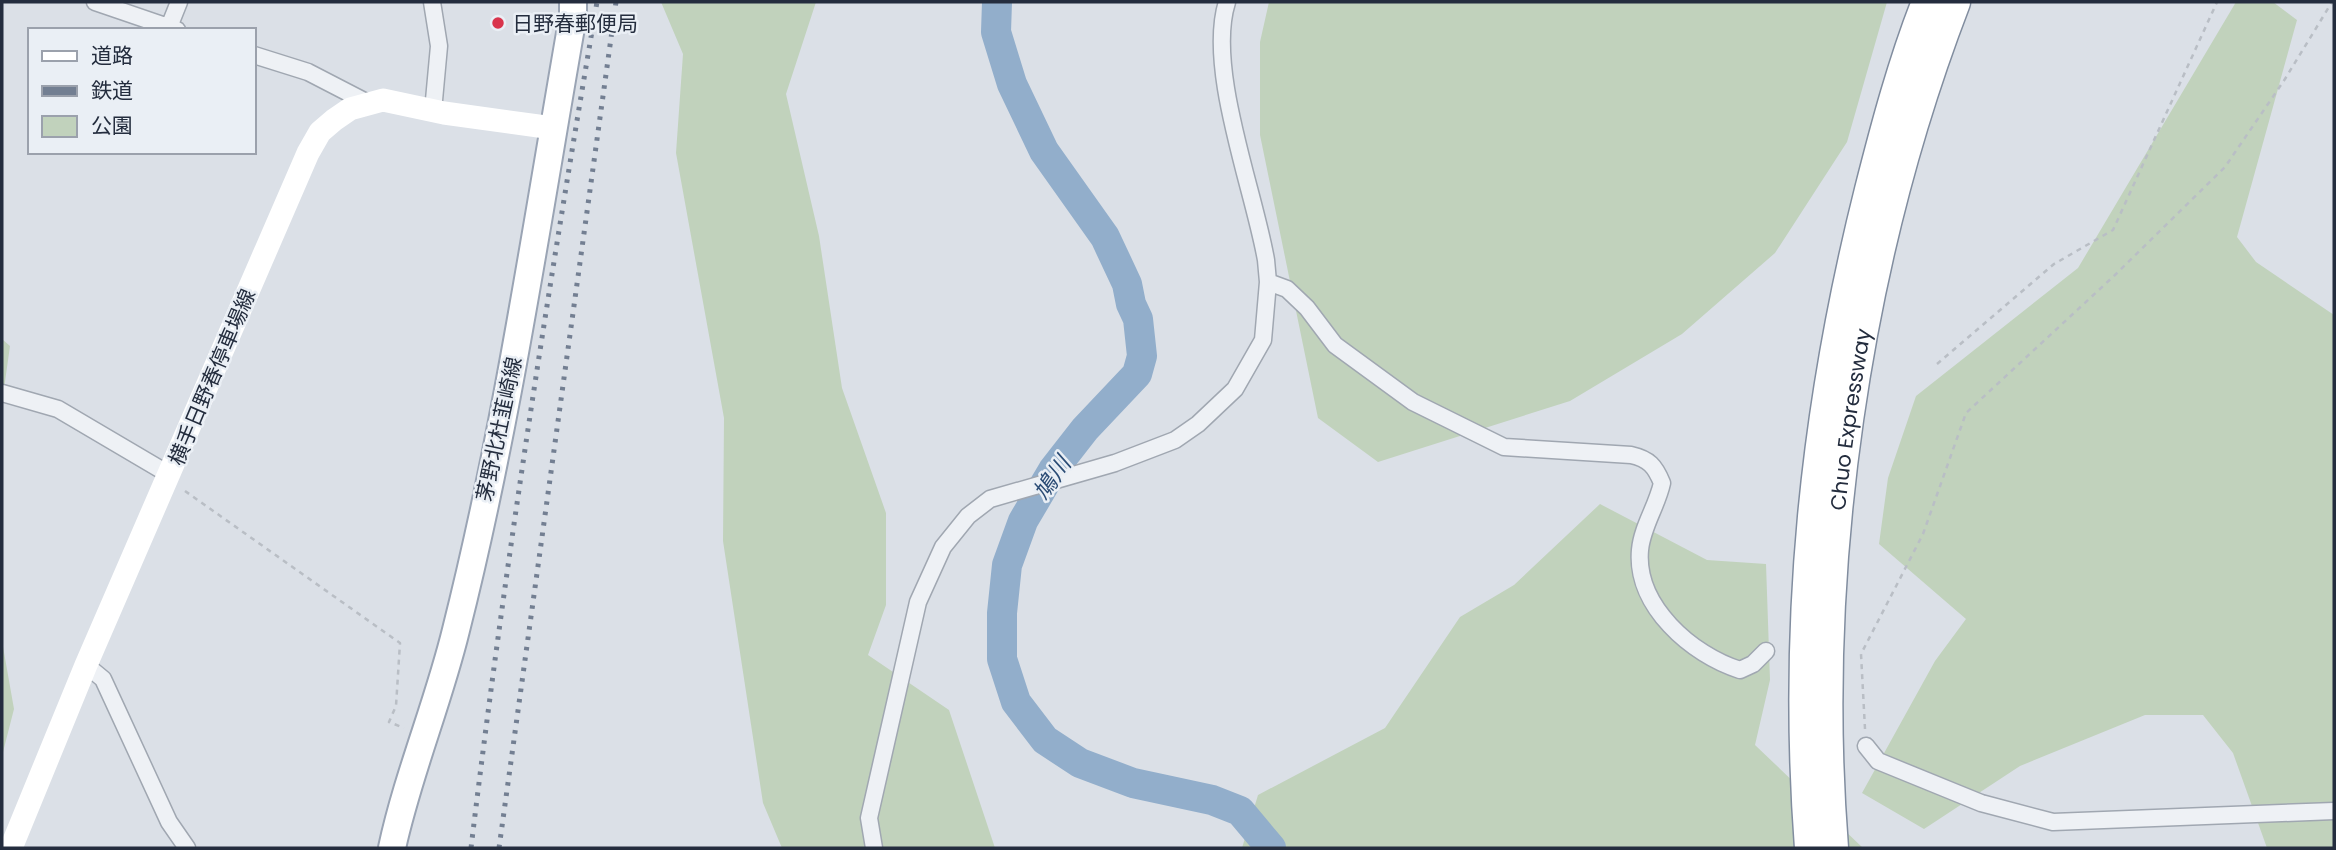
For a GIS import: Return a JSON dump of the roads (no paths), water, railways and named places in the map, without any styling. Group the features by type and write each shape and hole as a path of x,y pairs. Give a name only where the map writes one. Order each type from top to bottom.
{"highway":[{"name":"Chuo Expressway","path":"1810,848 1804,617 1811,516 1850,272 1886,131 1927,2"},
{"name":"Chuo Expressway","path":"1833,848 1827,720 1830,619 1836,522 1854,384 1875,277 1909,139 1955,2"}],"main road":[{"name":"茅野北杜韮崎線","path":"392,848 402,799 459,616 511,377 573,2"},
{"name":"横手日野春停車場線","path":"11,848 86,665 308,153 320,132 334,120 368,103 398,101 433,111 553,128"}],"street":[{"path":"95,2 173,28 179,2"},
{"path":"432,2 439,46 433,111"},
{"path":"874,848 869,818 918,602 943,547 968,516 990,499 1115,463 1175,440 1198,424 1235,388 1263,340 1268,282 1262,237 1223,63 1223,28 1227,2"},
{"path":"256,56 308,72 368,103"},
{"path":"1268,282 1287,289 1307,308 1335,345 1413,402 1504,447 1646,458 1657,469 1662,483 1639,551 1643,574 1655,606 1682,638 1721,664 1740,670 1754,664 1766,651"},
{"path":"2,393 58,409 169,477"},
{"path":"86,665 103,679 169,822 187,848"},
{"path":"1866,746 1878,761 1981,803 2053,822 2334,811"}],"waterway":[{"name":"鳩川","path":"997,2 996,32 1012,84 1044,151 1105,237 1127,284 1131,304 1138,319 1142,356 1137,374 1085,429 1053,470 1023,521 1007,565 1002,613 1002,659 1016,702 1045,740 1080,763 1133,783 1212,800 1240,811 1271,848"}],"railway":[{"path":"471,848 529,424 597,2"},
{"path":"499,848 616,2"}],"place":[{"name":"日野春郵便局","path":"498,23"}]}
